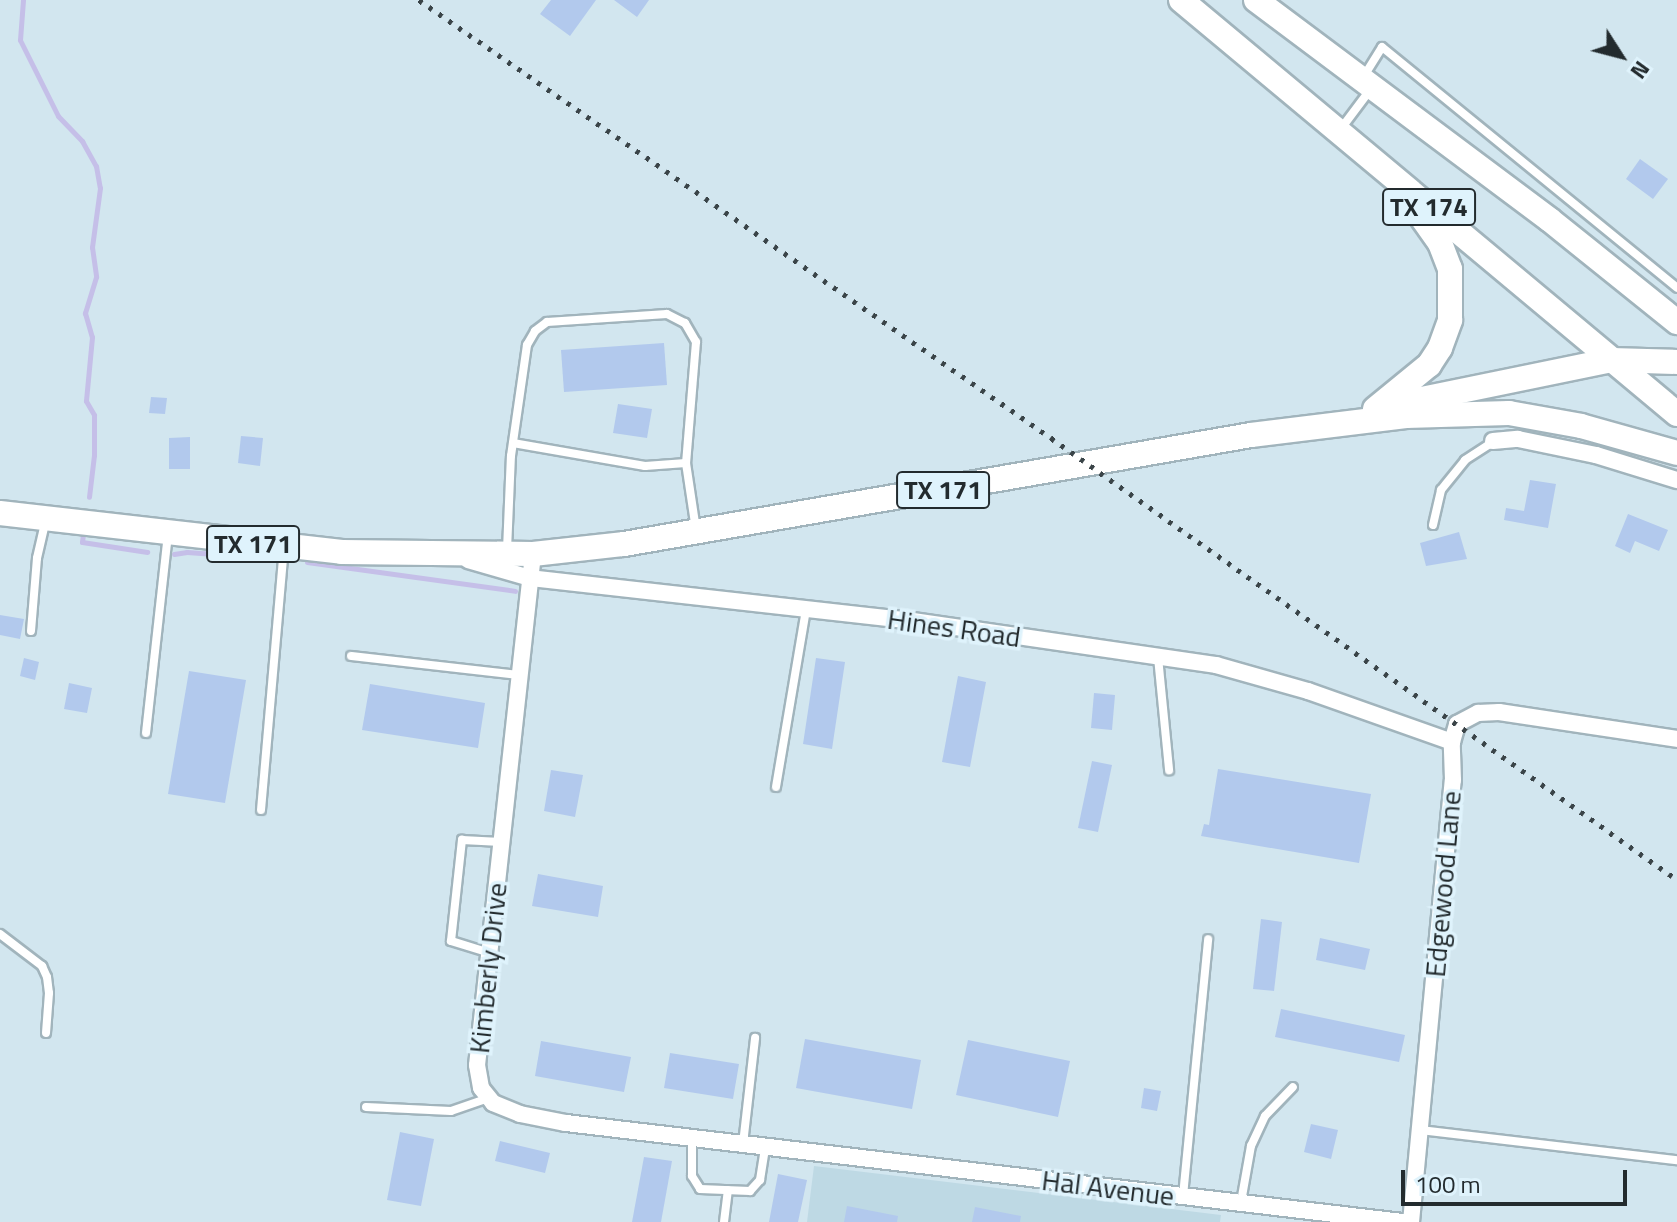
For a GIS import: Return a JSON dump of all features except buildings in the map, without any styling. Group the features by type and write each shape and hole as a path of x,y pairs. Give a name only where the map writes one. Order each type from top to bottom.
{"main road":[{"name":"TX 174","path":"1181,0 1677,414"},
{"name":"TX 174","path":"1256,0 1550,220 1677,322"},
{"path":"1375,409 1429,365 1440,348 1450,320 1451,282 1446,257 1393,177"},
{"name":"TX 171","path":"1251,435 1300,422 1611,360 1677,362"},
{"name":"TX 171","path":"0,513 284,547 447,554 532,566 696,530 1251,435 1406,416 1509,413 1581,426 1677,453"}],"street":[{"path":"1493,441 1518,439 1596,455 1677,480"},
{"name":"Hines Road","path":"532,566 806,609 1158,656 1271,679 1452,742"},
{"name":"Kimberly Drive","path":"489,1098 481,1088 477,1065 532,566"},
{"path":"1452,742 1457,724 1478,713 1499,712 1677,739"},
{"name":"Edgewood Lane","path":"1411,1222 1453,780 1452,742"},
{"path":"489,1098 520,1114 765,1147"},
{"name":"Hal Avenue","path":"765,1147 1403,1222"}],"lane":[{"path":"1339,132 1368,82 1382,47 1677,288"},
{"path":"505,562 513,443 527,345 535,331 547,322 667,314 685,323 696,342 686,463 696,530"},
{"path":"1433,525 1441,490 1465,460 1493,441"},
{"path":"513,443 645,466 686,463"},
{"path":"31,631 37,558 47,519"},
{"path":"146,733 168,534"},
{"path":"261,810 284,547"},
{"path":"776,787 806,609"},
{"path":"351,656 520,675"},
{"path":"1158,656 1169,770"},
{"path":"490,953 451,941 458,869 462,840 502,842"},
{"path":"0,934 42,966 47,977 46,1033"},
{"path":"1183,1196 1208,939"},
{"path":"743,1144 755,1038"},
{"path":"1240,1203 1251,1146 1265,1116 1293,1087"},
{"path":"366,1107 451,1111 489,1098"},
{"path":"1420,1130 1677,1160"},
{"path":"692,1138 692,1176 700,1189 750,1191 760,1180 765,1147"},
{"path":"724,1222 728,1190"}],"shaded area":[{"path":"814,1166 1221,1215 1220,1222 807,1222"}],"waterway":[{"path":"23,0 20,40 58,116 82,141 96,166 100,188 92,247 96,277 85,313 92,337 86,401 94,415 94,455 89,497"},
{"path":"83,534 82,542 147,552"},
{"path":"174,554 187,552 270,558"},
{"path":"307,562 515,591"}],"railway":[{"path":"419,0 1051,438 1677,880"}]}
